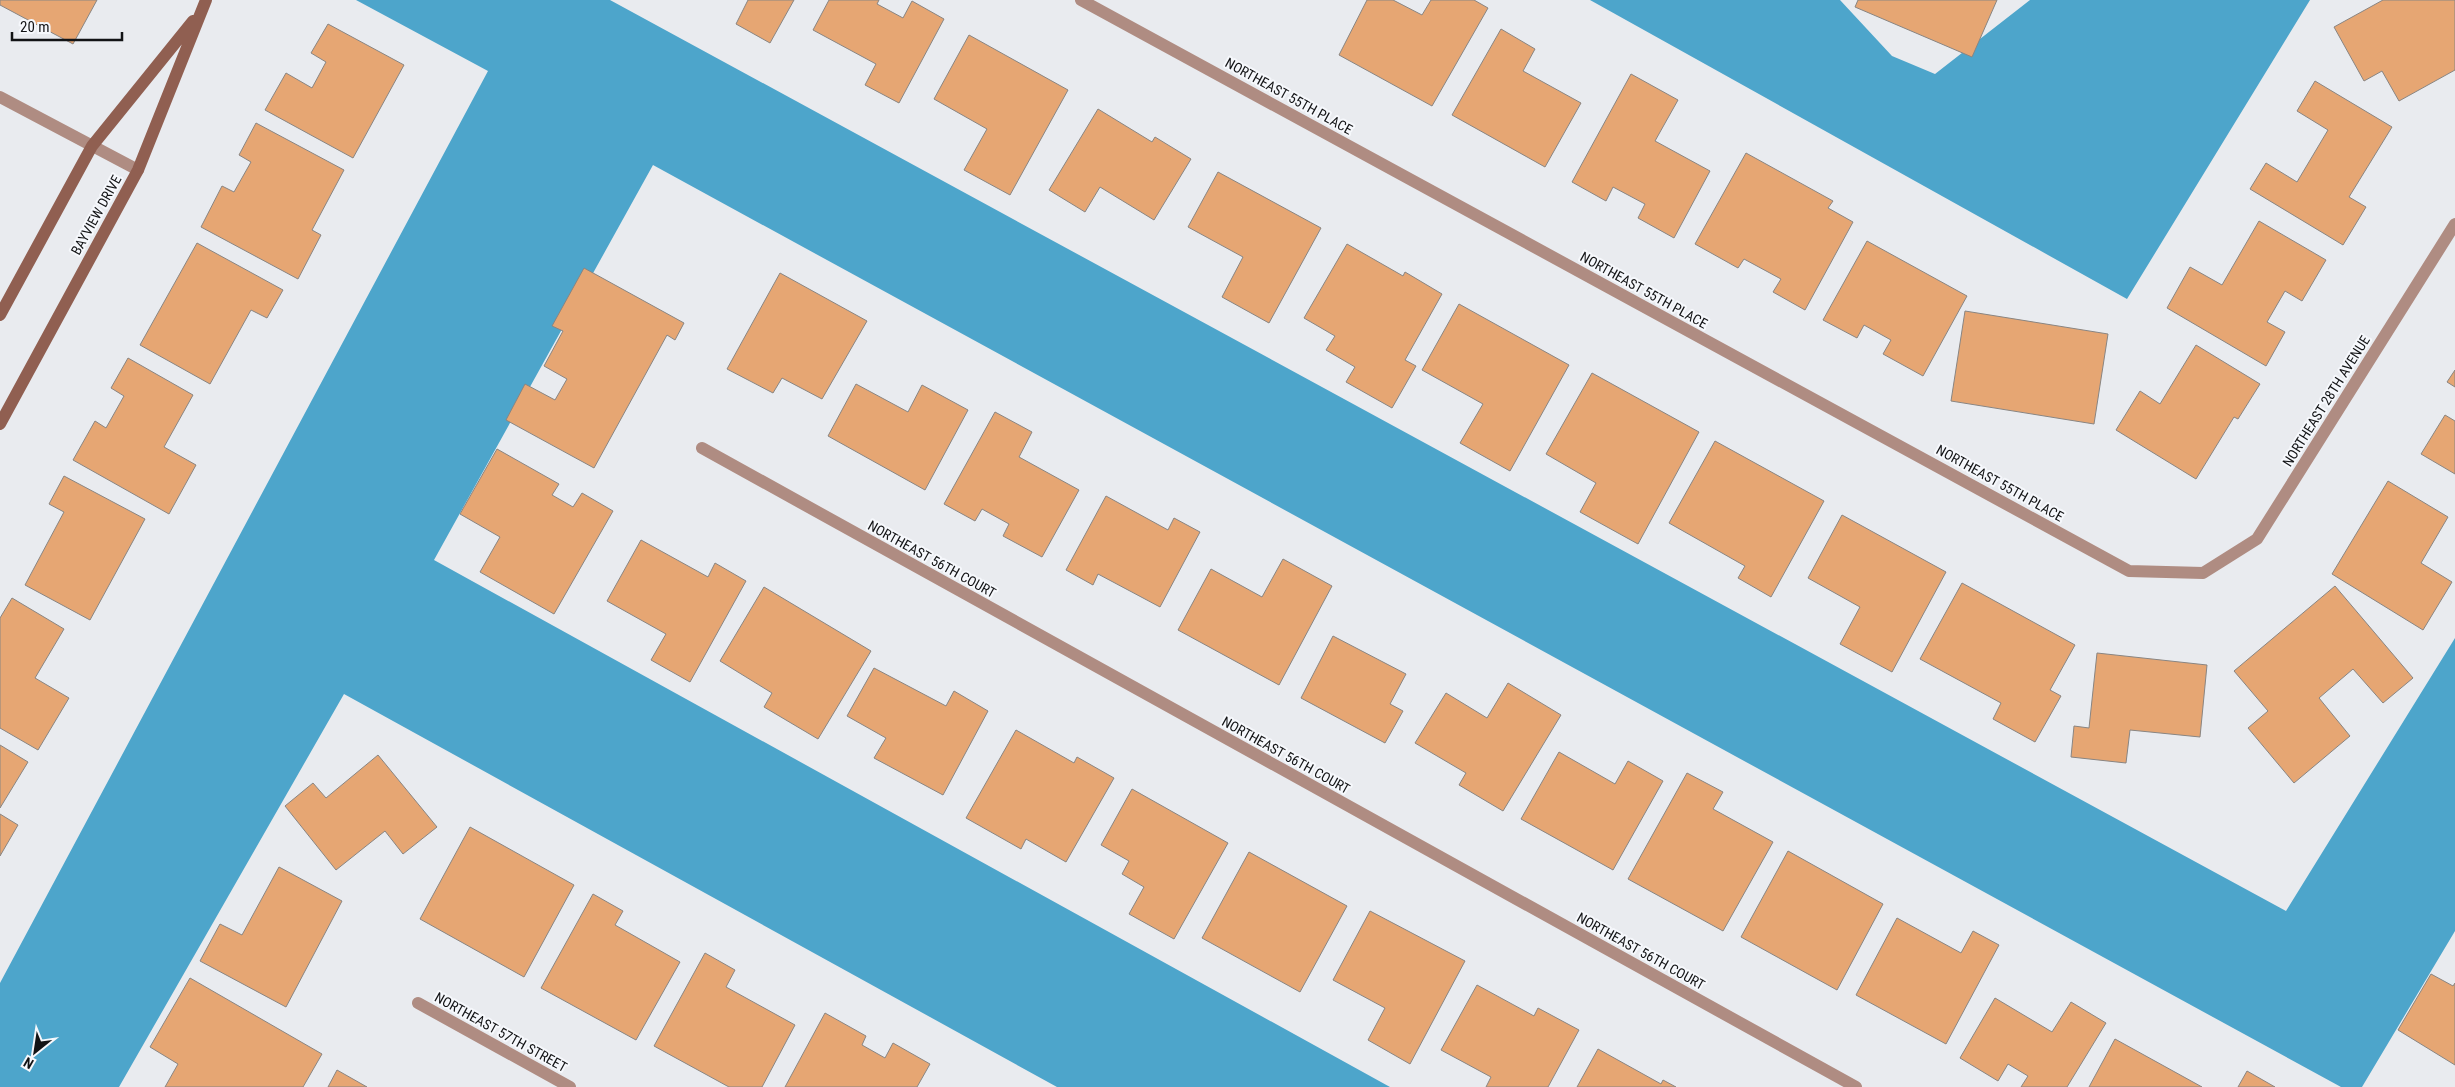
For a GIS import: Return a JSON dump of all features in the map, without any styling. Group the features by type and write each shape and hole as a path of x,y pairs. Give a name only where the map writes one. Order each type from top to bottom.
{"street":[{"name":"NORTHEAST 55TH PLACE","path":"1081,0 2129,571 2203,573"},
{"path":"1103,12 1109,0"},
{"name":"BAYVIEW DRIVE","path":"0,315 92,146 203,6"},
{"name":"BAYVIEW DRIVE","path":"0,424 138,170 203,6"},
{"path":"0,97 138,170"},
{"name":"NORTHEAST 28TH AVENUE","path":"2203,573 2257,539 2455,224"},
{"name":"NORTHEAST 56TH COURT","path":"702,448 1856,1087"},
{"name":"NORTHEAST 57TH STREET","path":"418,1003 570,1087"}],"water":[{"path":"356,0 610,0 2286,911 2455,638 2455,931 2362,1087 2341,1087 653,165 434,560 1390,1087 1057,1087 344,694 119,1087 0,1087 0,983 488,71"},
{"path":"1590,0 1840,0 1892,56 1935,74 2030,0 2310,0 2127,299"}],"building":[{"path":"0,0 97,0 73,44 0,5"},
{"path":"748,0 794,0 770,43 736,24"},
{"path":"829,0 879,0 877,4 903,18 912,1 944,19 899,103 865,85 876,64 813,30"},
{"path":"1367,0 1393,0 1422,15 1431,0 1474,0 1488,8 1432,106 1339,55"},
{"path":"1858,0 1997,0 1972,57 1855,7"},
{"path":"2383,0 2455,0 2455,70 2399,101 2382,71 2364,81 2334,27"},
{"path":"328,24 404,65 353,158 265,110 286,73 312,88 326,62 311,53"},
{"path":"1501,29 1535,49 1523,71 1581,103 1545,167 1452,115"},
{"path":"969,35 1068,90 1010,195 964,170 987,129 934,99"},
{"path":"1631,74 1678,100 1655,141 1710,171 1674,238 1638,218 1645,204 1613,187 1606,201 1572,182"},
{"path":"2315,81 2392,127 2349,197 2366,207 2343,245 2250,189 2266,163 2297,182 2328,130 2297,111"},
{"path":"1098,109 1152,142 1155,137 1191,159 1154,220 1100,187 1085,212 1049,190"},
{"path":"256,123 344,170 312,230 321,235 298,279 201,227 222,186 234,192 251,162 239,155"},
{"path":"1746,153 1833,201 1828,208 1853,222 1805,310 1773,292 1781,279 1744,259 1738,268 1695,244"},
{"path":"1218,172 1321,228 1269,323 1222,297 1243,257 1188,227"},
{"path":"2259,221 2326,260 2302,301 2285,291 2267,322 2285,332 2266,366 2167,308 2190,267 2222,285"},
{"path":"1867,241 1967,296 1923,376 1883,354 1891,340 1864,325 1857,338 1823,320"},
{"path":"197,243 283,290 267,318 251,310 210,384 140,345"},
{"path":"1347,244 1403,276 1405,272 1442,294 1405,360 1416,366 1392,408 1346,382 1355,367 1326,350 1335,336 1304,318"},
{"path":"584,268 684,323 675,340 667,335 594,468 506,420 525,384 555,400 567,379 544,366 563,331 552,326"},
{"path":"780,273 867,321 822,399 782,378 773,393 727,369"},
{"path":"1459,304 1569,365 1510,471 1460,443 1483,404 1422,370"},
{"path":"1965,311 2108,334 2094,424 1951,401"},
{"path":"2196,345 2260,384 2238,419 2234,417 2196,479 2116,430 2140,391 2160,404"},
{"path":"128,358 193,395 164,447 196,465 169,514 73,460 95,421 106,428 124,396 111,388"},
{"path":"2455,370 2455,387 2447,382"},
{"path":"1592,373 1699,432 1638,544 1580,512 1596,483 1546,454"},
{"path":"856,384 908,412 922,385 968,410 925,490 828,436"},
{"path":"995,412 1032,432 1019,457 1079,490 1042,557 1003,536 1009,524 982,509 975,521 944,504"},
{"path":"2445,415 2455,421 2455,474 2421,454"},
{"path":"1715,441 1824,501 1771,597 1738,578 1745,566 1669,523"},
{"path":"497,449 559,484 552,495 573,507 582,493 613,511 554,614 480,572 500,537 460,514"},
{"path":"64,476 145,519 90,620 25,585 64,512 49,504"},
{"path":"2388,481 2448,517 2421,563 2452,582 2423,630 2332,574"},
{"path":"1106,496 1168,530 1174,518 1200,532 1160,607 1098,574 1093,585 1066,570"},
{"path":"1842,515 1946,572 1892,672 1840,644 1860,607 1808,578"},
{"path":"641,540 708,577 715,563 746,581 690,682 651,660 666,634 607,601"},
{"path":"1283,559 1332,586 1279,685 1178,630 1211,569 1262,597"},
{"path":"1962,583 2075,645 2050,690 2061,696 2035,742 1993,719 2001,703 1920,659"},
{"path":"2335,586 2413,678 2383,703 2353,669 2319,698 2350,736 2294,783 2248,728 2268,711 2234,671"},
{"path":"764,587 871,651 818,739 764,707 772,693 720,661"},
{"path":"12,598 64,629 35,678 69,698 38,750 0,728 0,618"},
{"path":"1333,636 1406,674 1390,704 1403,711 1385,743 1301,698"},
{"path":"2097,653 2207,665 2200,737 2130,730 2126,763 2071,757 2074,726 2089,728"},
{"path":"874,668 946,706 954,691 988,711 943,795 874,758 886,738 847,716"},
{"path":"1508,683 1561,715 1503,811 1459,785 1466,773 1415,743 1446,693 1487,718"},
{"path":"1016,730 1074,763 1077,757 1114,778 1066,862 1026,839 1021,849 966,818"},
{"path":"0,745 28,762 0,808"},
{"path":"1559,752 1615,784 1628,761 1663,781 1613,870 1521,819"},
{"path":"378,755 437,827 403,854 385,831 336,870 285,806 313,783 326,798"},
{"path":"1687,773 1723,792 1713,809 1773,842 1723,931 1628,879"},
{"path":"1132,789 1228,843 1174,939 1129,914 1144,887 1122,874 1129,861 1101,845"},
{"path":"0,814 18,825 0,856"},
{"path":"470,827 574,885 524,977 420,919"},
{"path":"1788,851 1883,904 1837,990 1741,937"},
{"path":"1249,852 1347,906 1300,992 1202,938"},
{"path":"279,867 342,901 286,1007 200,961 220,924 242,935"},
{"path":"593,894 623,911 615,925 680,962 636,1040 541,988"},
{"path":"1370,911 1465,961 1410,1064 1368,1040 1385,1008 1333,980"},
{"path":"1897,918 1961,953 1973,931 1999,945 1946,1044 1856,995"},
{"path":"705,953 735,970 726,987 795,1025 762,1087 729,1087 654,1046"},
{"path":"2431,974 2453,986 2455,983 2455,1065 2398,1030"},
{"path":"190,978 322,1054 303,1087 165,1087 178,1064 150,1047"},
{"path":"1477,985 1534,1016 1538,1008 1579,1030 1548,1087 1486,1087 1491,1077 1441,1050"},
{"path":"1995,998 2052,1032 2071,1002 2106,1023 2067,1087 2021,1087 2028,1076 2008,1064 1998,1081 1960,1058"},
{"path":"825,1013 866,1036 862,1045 885,1058 893,1043 930,1064 917,1087 785,1087"},
{"path":"2115,1039 2202,1087 2089,1087"},
{"path":"1598,1049 1661,1084 1663,1080 1676,1087 1577,1087"},
{"path":"337,1070 367,1087 328,1087"},
{"path":"2247,1071 2275,1087 2238,1087"}]}
